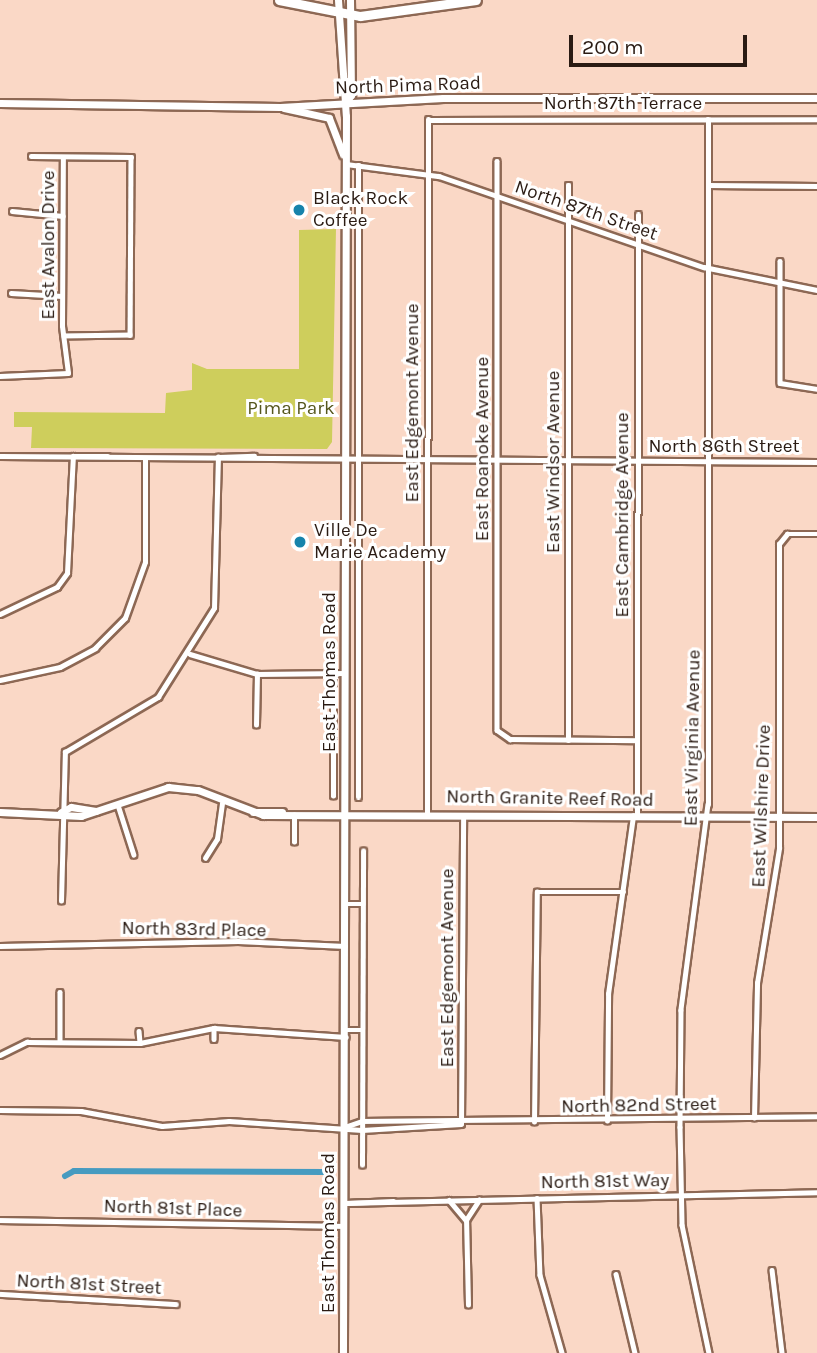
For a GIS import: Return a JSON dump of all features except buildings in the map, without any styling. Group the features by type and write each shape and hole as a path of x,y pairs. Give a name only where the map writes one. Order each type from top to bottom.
{"highway":[{"path":"279,0 351,16 476,0"}],"main road":[{"name":"East Thomas Road","path":"338,1 345,103 344,1353"},
{"name":"East Thomas Road","path":"345,103 351,95 351,1"},
{"name":"North Pima Road","path":"0,103 280,107 345,103 817,98"},
{"path":"280,107 329,118 345,164"},
{"name":"North Granite Reef Road","path":"0,812 96,811 167,787 198,790 222,803 253,812 817,817"}],"street":[{"name":"East Virginia Avenue","path":"708,118 707,816 681,1000 680,1120 681,1195 709,1353"},
{"name":"North 87th Terrace","path":"429,119 817,119"},
{"name":"East Edgemont Avenue","path":"427,813 429,119"},
{"path":"31,156 131,157 130,335 64,336"},
{"name":"East Avalon Drive","path":"0,376 68,373 62,296 62,158"},
{"name":"East Roanoke Avenue","path":"497,162 500,736 568,740"},
{"name":"North 87th Street","path":"345,164 427,173 708,268 817,290"},
{"name":"East Thomas Road","path":"358,165 358,797"},
{"name":"East Windsor Avenue","path":"568,185 568,740"},
{"path":"708,186 817,186"},
{"path":"12,211 62,216"},
{"name":"East Cambridge Avenue","path":"607,1121 608,994 635,815 638,215"},
{"path":"780,261 782,386 817,389"},
{"path":"11,293 62,296"},
{"name":"North 86th Street","path":"0,456 817,462"},
{"path":"0,614 57,587 67,573 73,559 73,456"},
{"path":"61,901 61,812 65,752 120,717 158,697 190,654 218,586 218,457"},
{"path":"0,680 60,667 95,648 125,618 145,562 145,459"},
{"name":"East Wilshire Drive","path":"754,1118 757,984 776,884 782,537 817,534"},
{"path":"190,654 257,674 346,673"},
{"name":"East Thomas Road","path":"333,673 333,796"},
{"path":"256,724 257,674"},
{"path":"568,740 637,740"},
{"path":"205,858 217,839 222,803"},
{"path":"118,805 134,855"},
{"path":"294,812 294,842"},
{"name":"East Edgemont Avenue","path":"461,1124 463,813"},
{"name":"East Thomas Road","path":"362,1165 363,851"},
{"path":"534,1122 537,892 624,892"},
{"path":"346,904 363,904"},
{"name":"North 83rd Place","path":"0,946 238,941 346,947"},
{"path":"60,992 60,1042"},
{"path":"0,1055 18,1044 140,1043 214,1028 345,1033 363,1030"},
{"path":"214,1028 214,1039"},
{"path":"139,1031 140,1043"},
{"name":"North 82nd Street","path":"0,1110 81,1111 162,1126 229,1121 362,1130 461,1124 817,1116"},
{"name":"North 82nd Street","path":"345,1127 362,1121 461,1124"},
{"name":"North 81st Way","path":"344,1203 817,1192"},
{"path":"537,1198 540,1275 562,1353"},
{"path":"449,1200 466,1220"},
{"path":"468,1305 466,1220 479,1200"},
{"name":"North 81st Place","path":"0,1220 344,1226"},
{"path":"772,1270 782,1353"},
{"path":"616,1274 635,1353"},
{"name":"North 81st Street","path":"0,1294 176,1304"}],"green space":[{"name":"Pima Park","path":"336,229 332,442 327,449 31,448 32,427 14,427 14,412 165,413 166,393 192,390 192,363 207,369 299,369 299,230"}],"waterway":[{"path":"65,1176 74,1171 327,1172"}],"place":[{"name":"Black Rock Coffee","path":"299,210"},
{"name":"Ville De Marie Academy","path":"300,542"}]}
